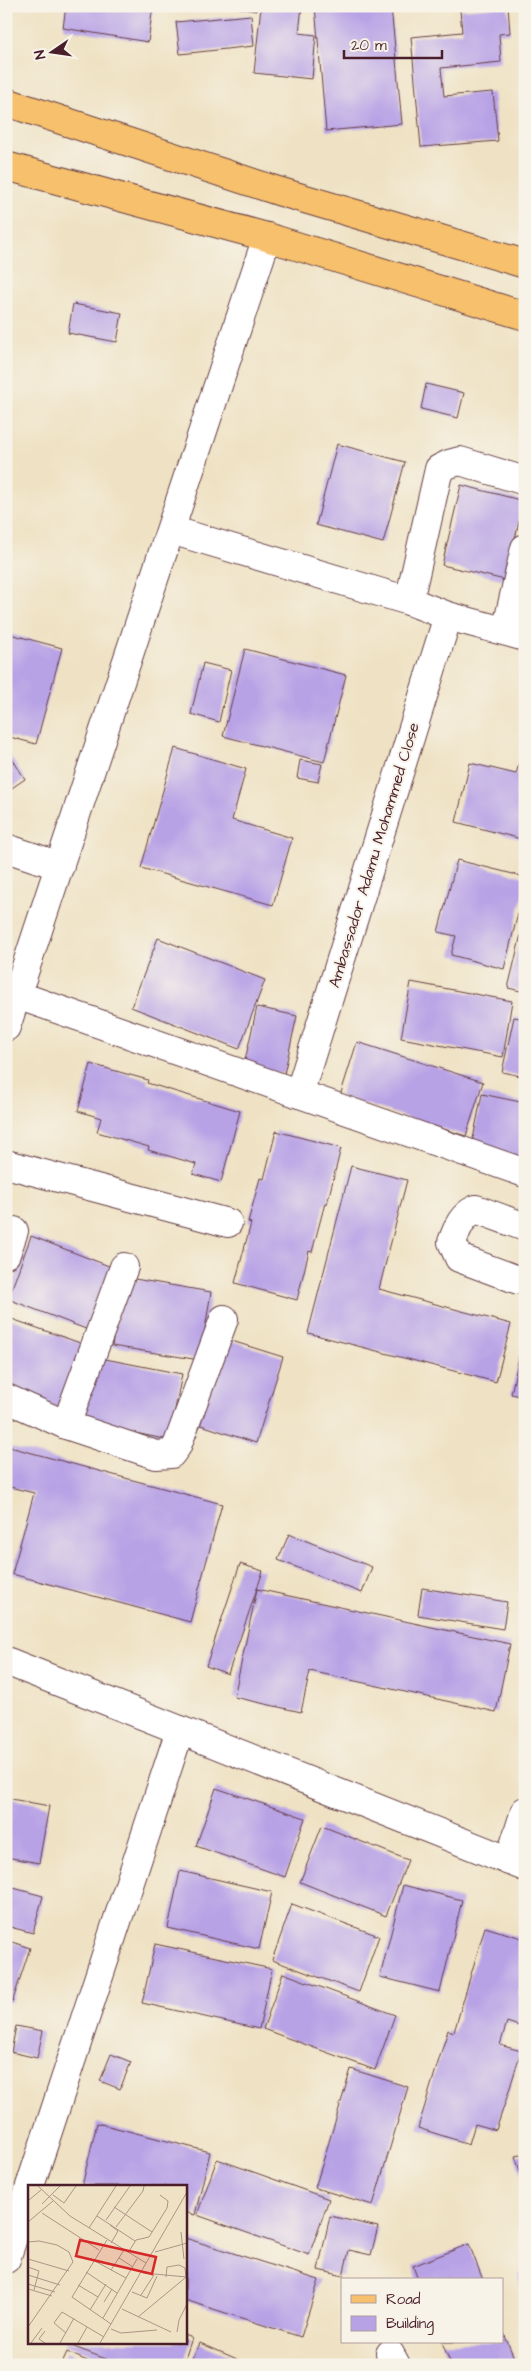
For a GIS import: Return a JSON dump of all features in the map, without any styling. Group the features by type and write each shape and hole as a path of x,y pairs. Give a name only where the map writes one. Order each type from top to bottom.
{"main road":[{"path":"6,102 278,191 525,264"},
{"path":"6,166 268,237 525,316"}],"street":[{"path":"6,1027 268,237"},
{"path":"409,601 439,469 460,461 525,481"},
{"path":"171,530 409,601 448,616 515,634 525,548"},
{"name":"Ambassador Adamu Mohammed Close","path":"299,1094 448,616"},
{"path":"6,848 60,866"},
{"path":"17,995 525,1173"},
{"path":"6,1164 228,1223"},
{"path":"525,1227 476,1209 466,1213 452,1242 459,1258 518,1280 525,1278"},
{"path":"66,1425 124,1267"},
{"path":"6,1398 66,1425 156,1455 171,1454 178,1446 224,1319"},
{"path":"6,1661 517,1864 525,1811"},
{"path":"30,2185 180,1730"},
{"path":"6,2258 28,2193"}],"building":[{"path":"66,6 153,6 148,42 63,28"},
{"path":"229,6 257,6 256,11"},
{"path":"261,6 302,6 299,33 316,35 312,79 254,73"},
{"path":"315,6 391,6 402,124 326,131"},
{"path":"508,6 510,33 499,34 501,62 441,68 444,96 493,92 498,141 421,147 411,37 462,32 460,10"},
{"path":"251,15 254,46 180,54 176,22"},
{"path":"73,304 122,313 117,342 68,333"},
{"path":"426,384 464,393 458,418 421,409"},
{"path":"337,444 405,462 383,543 316,525"},
{"path":"461,485 524,501 505,580 442,565"},
{"path":"6,633 62,648 36,744 6,736"},
{"path":"245,649 346,675 324,762 223,736"},
{"path":"203,663 231,670 219,722 191,714"},
{"path":"525,743 525,840 456,822 470,763 516,774"},
{"path":"175,748 246,769 232,820 292,838 273,905 141,868"},
{"path":"11,757 25,779 6,792 6,760"},
{"path":"300,760 322,764 318,782 297,778"},
{"path":"457,860 525,877 525,886 504,969 451,955 456,936 438,932"},
{"path":"525,922 525,992 508,988"},
{"path":"158,938 265,980 239,1049 131,1007"},
{"path":"411,982 512,1001 503,1057 401,1038"},
{"path":"257,1007 297,1016 284,1074 244,1065"},
{"path":"514,1017 525,1019 525,1077 502,1072"},
{"path":"357,1042 483,1082 466,1136 340,1096"},
{"path":"91,1064 148,1080 147,1083 240,1111 221,1182 193,1174 196,1164 148,1150 149,1147 97,1132 101,1118 78,1111"},
{"path":"482,1094 525,1103 525,1160 471,1149"},
{"path":"276,1131 341,1148 327,1204 325,1203 312,1252 309,1251 297,1300 235,1283 251,1223 248,1222 260,1178 264,1179"},
{"path":"351,1166 407,1180 379,1289 511,1324 496,1382 308,1333"},
{"path":"31,1236 114,1268 91,1331 8,1299"},
{"path":"123,1277 211,1292 200,1360 112,1346"},
{"path":"6,1317 86,1345 63,1410 6,1389"},
{"path":"525,1335 525,1397 511,1394"},
{"path":"219,1337 283,1357 256,1443 192,1422"},
{"path":"95,1357 182,1374 169,1440 82,1422"},
{"path":"6,1446 222,1504 190,1622 12,1574 34,1493 6,1486"},
{"path":"289,1534 372,1567 362,1593 278,1560"},
{"path":"240,1564 263,1571 228,1674 206,1666"},
{"path":"422,1588 507,1602 503,1629 418,1615"},
{"path":"257,1589 510,1644 496,1712 310,1671 301,1712 234,1697"},
{"path":"216,1788 305,1818 285,1877 196,1846"},
{"path":"6,1798 49,1806 39,1863 6,1857"},
{"path":"322,1826 408,1860 386,1916 300,1882"},
{"path":"180,1871 272,1892 259,1949 168,1928"},
{"path":"403,1885 462,1900 440,1992 380,1977"},
{"path":"6,1886 43,1896 33,1933 6,1926"},
{"path":"292,1904 379,1936 359,1992 272,1960"},
{"path":"485,1927 525,1939 525,1973 518,1995 525,1997 525,2028 507,2022 500,2045 521,2051 509,2091 496,2130 475,2124 469,2144 418,2128 448,2030 454,2032"},
{"path":"6,1940 30,1948 12,2003 6,2001"},
{"path":"155,1944 272,1969 259,2029 142,2003"},
{"path":"283,1973 395,2015 375,2070 263,2029"},
{"path":"16,2026 43,2031 37,2058 11,2052"},
{"path":"111,2054 131,2062 120,2089 100,2081"},
{"path":"351,2069 408,2087 373,2205 315,2188"},
{"path":"97,2123 210,2152 195,2215 186,2212 186,2185 82,2185"},
{"path":"525,2154 525,2172 521,2174 515,2156"},
{"path":"217,2159 329,2199 309,2255 197,2215"},
{"path":"330,2216 378,2227 371,2255 349,2250 343,2276 318,2270"},
{"path":"186,2238 319,2280 301,2337 186,2300"},
{"path":"469,2244 482,2278 417,2278 413,2266"},
{"path":"525,2272 525,2302 523,2302 518,2273"},
{"path":"504,2334 517,2365 451,2365 443,2344 504,2344"},
{"path":"186,2335 192,2338 183,2365 122,2365 66,2344 186,2344"},
{"path":"200,2343 251,2365 190,2365"},
{"path":"67,2352 96,2365 61,2365"}]}
